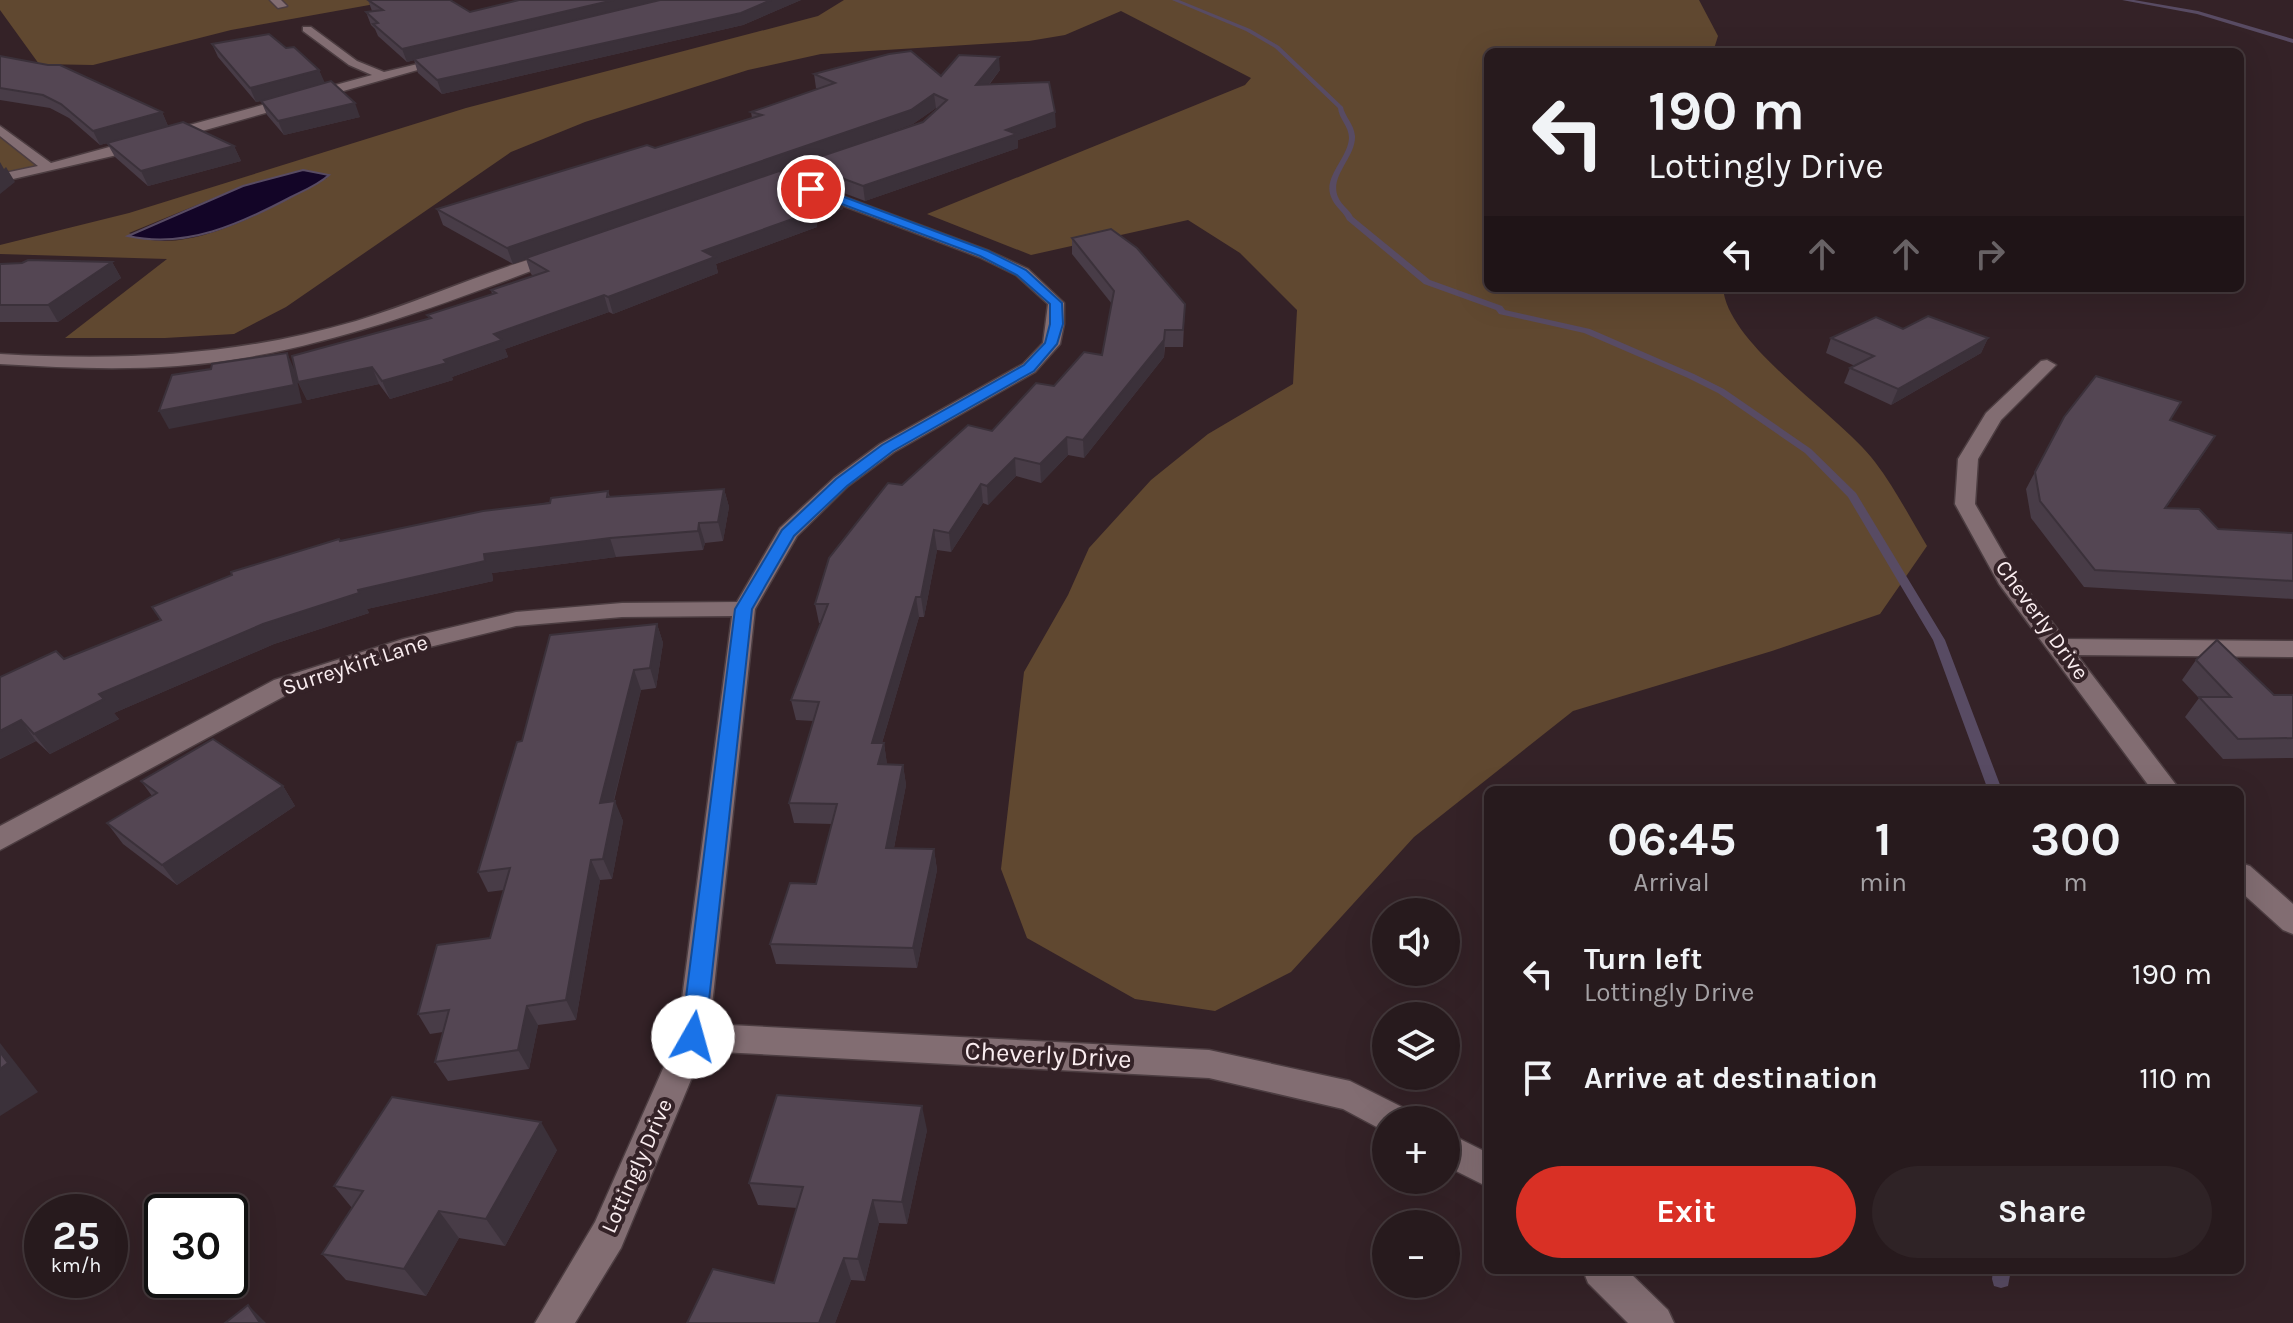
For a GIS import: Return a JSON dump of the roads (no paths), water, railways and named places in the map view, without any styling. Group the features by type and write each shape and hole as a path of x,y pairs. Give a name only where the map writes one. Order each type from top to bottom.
{"street":[{"path":"307,29 353,63 381,75"},
{"path":"0,178 458,57"},
{"path":"0,130 48,167"},
{"path":"738,193 842,156"},
{"name":"Lottingly Drive","path":"554,1323 608,1235 693,1037 744,609 788,533 841,482 887,448 1029,368 1051,344 1056,324 1056,303 1022,272 984,254 782,178"},
{"path":"0,359 95,365 243,353 358,327 575,250"},
{"name":"Cheverly Drive","path":"2047,365 1993,417 1968,459 1965,504 2007,579 2164,786"},
{"name":"Surreykirt Lane","path":"0,839 283,686 411,644 516,619 622,610 744,609"},
{"path":"2061,647 2293,649"},
{"path":"2244,878 2293,922"},
{"name":"Cheverly Drive","path":"693,1037 1209,1064 1350,1096 1372,1108"},
{"path":"1460,1156 1484,1169"},
{"path":"1605,1274 1655,1323"}],"waterway":[{"path":"1175,0 1248,30 1277,47 1341,108 1352,138 1335,180 1335,199 1350,218 1427,282 1499,308 1502,312 1587,331 1691,376 1721,391 1808,451 1852,495 1939,640 1994,786"},
{"path":"2125,0 2198,13 2293,41"},
{"path":"2001,1279 2002,1274"}]}
